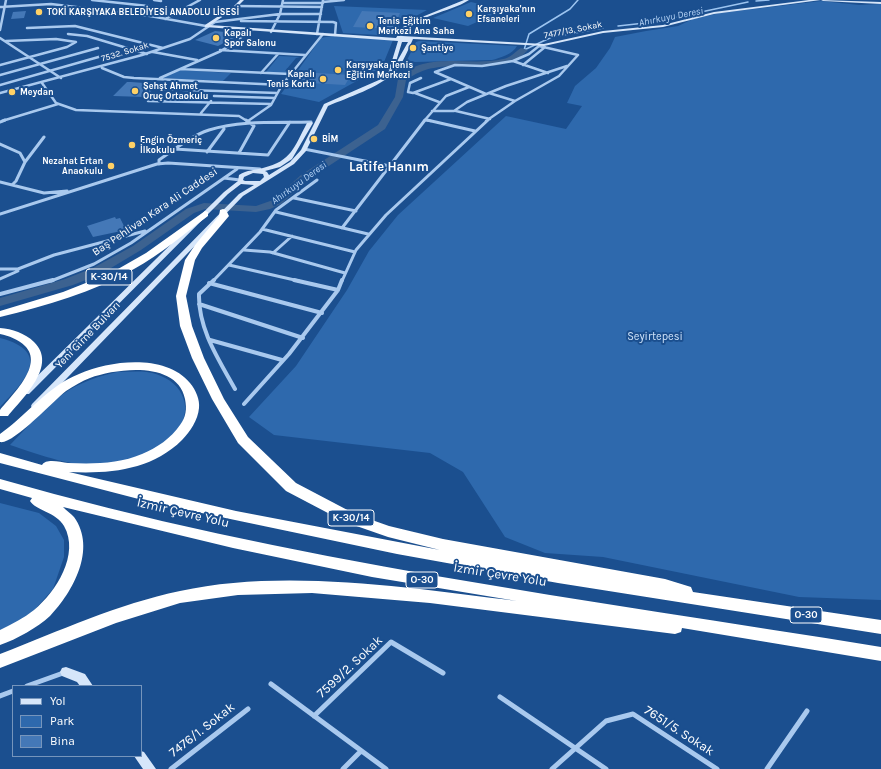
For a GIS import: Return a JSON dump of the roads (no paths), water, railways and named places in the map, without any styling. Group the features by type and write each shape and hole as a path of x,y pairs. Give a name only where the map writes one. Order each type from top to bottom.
{"highway":[{"name":"K-30/14","path":"0,314 58,298 109,277 151,254 207,212"},
{"name":"K-30/14","path":"224,212 224,216 194,254 185,275 181,296 186,326 198,358 218,399 243,440 291,487 350,518 388,531 443,545 665,585 732,604"},
{"path":"0,331 20,336 31,344 38,356 37,366 28,383 4,412"},
{"path":"0,458 17,464 76,469 109,468 143,459 160,450 177,438 185,428 190,419 193,407 191,394 181,380 172,374 159,369 140,366 102,369 65,385 18,428 3,438"},
{"name":"İzmir Çevre Yolu","path":"17,464 156,498 328,535 598,584 881,627"},
{"name":"İzmir Çevre Yolu","path":"0,484 55,500 233,542 364,569 432,582 725,627 881,654"},
{"path":"0,488 6,492 45,504 64,515 74,528 78,550 72,570 59,593 48,605 23,626 0,638"},
{"path":"0,661 114,617 180,597 238,589 312,587 430,597 849,649"}],"main road":[{"name":"7532. Sokak","path":"206,26 236,6 242,0"},
{"path":"257,170 278,166 290,158 319,107 384,72 392,65 405,28 418,20 467,0"},
{"name":"7477/13. Sokak","path":"411,39 537,45 560,44 609,31 664,26 714,13 819,0"},
{"path":"823,0 881,3"},
{"path":"206,26 271,32 411,39"},
{"path":"405,28 411,39"},
{"path":"266,180 292,163 304,149 326,105 381,81 394,70 403,57 411,39"},
{"path":"257,170 267,175 266,180"},
{"name":"Yeni Girne Bulvarı","path":"4,412 187,233 240,180 244,174 257,170"},
{"path":"240,180 251,184 259,183"},
{"name":"Yeni Girne Bulvarı","path":"3,438 241,195 266,180"},
{"path":"66,672 81,678 86,685"},
{"path":"141,757 150,769"}],"street":[{"path":"0,30 6,0"},
{"path":"28,6 30,0"},
{"path":"92,0 148,6"},
{"path":"154,0 161,1"},
{"path":"165,19 200,0"},
{"path":"271,32 280,14 283,2 323,2 344,0"},
{"path":"317,34 323,2"},
{"path":"0,7 51,4 206,26 216,22 233,21 336,23 335,35"},
{"path":"236,6 322,6"},
{"path":"233,21 257,16 280,14 320,14"},
{"path":"26,28 75,26 128,38 163,48"},
{"name":"7532. Sokak","path":"0,93 61,78 146,54 190,39 206,26"},
{"path":"158,79 220,50 243,38 252,30"},
{"path":"68,34 87,36 146,54"},
{"path":"249,122 271,104 277,92 290,74 323,34"},
{"path":"0,38 30,56 61,78"},
{"path":"0,65 68,47 76,42 56,39 6,41"},
{"path":"244,404 303,338 322,313 338,290 355,252 368,234 386,215 475,131 516,101 559,76 578,55 537,45 529,54 513,61 482,66 455,65 435,72 469,87 516,101"},
{"path":"523,65 545,47"},
{"path":"0,75 98,48"},
{"path":"220,50 306,56"},
{"path":"0,85 116,52"},
{"path":"152,52 198,61"},
{"path":"261,73 278,54"},
{"path":"513,61 548,73"},
{"path":"456,111 467,102 488,93 521,80 568,66"},
{"path":"102,67 124,77 282,85"},
{"path":"180,69 290,74"},
{"path":"421,78 410,83 408,92 415,92 451,80"},
{"path":"42,83 58,104 76,110 235,115 254,126 239,153"},
{"path":"342,228 439,102 446,96 469,87"},
{"path":"159,89 277,92"},
{"path":"201,113 219,91"},
{"path":"415,92 439,102"},
{"path":"214,96 275,98"},
{"path":"148,100 271,104"},
{"path":"0,122 58,104"},
{"path":"432,111 456,111 490,119"},
{"path":"425,120 475,131"},
{"path":"159,164 159,160 202,132 249,122 311,122"},
{"path":"175,149 268,155 290,122"},
{"path":"207,152 224,128"},
{"path":"12,185 16,181 25,162 44,137"},
{"path":"0,144 20,153 25,162"},
{"path":"304,149 390,166"},
{"path":"0,214 159,164 168,163 257,170"},
{"name":"Baş Pehlivan Kara Ali Caddesi","path":"0,294 51,281 94,264 148,230 237,169"},
{"path":"224,178 240,180"},
{"path":"234,389 204,330 199,304 199,294 209,283 230,265 276,212 316,180"},
{"path":"0,182 44,192 76,191"},
{"path":"294,198 356,211"},
{"path":"276,212 368,234"},
{"path":"262,229 355,252"},
{"path":"0,269 18,269 54,255 148,230"},
{"path":"273,253 292,236"},
{"path":"244,250 273,253 345,273"},
{"path":"230,265 338,290"},
{"path":"0,279 18,271 18,269"},
{"path":"209,283 322,313"},
{"path":"199,304 303,338"},
{"path":"210,340 282,360"},
{"name":"7599/2. Sokak","path":"314,716 391,642 444,673"},
{"path":"30,685 66,672"},
{"path":"271,684 386,769"},
{"path":"0,696 12,691"},
{"path":"500,697 576,747 606,769"},
{"name":"7476/1. Sokak","path":"171,769 248,709"},
{"path":"767,769 807,711"},
{"name":"7651/5. Sokak","path":"552,769 606,721 633,714 717,769"},
{"path":"344,769 361,751"}],"waterway":[{"name":"Ahırkuyu Deresi","path":"578,0 570,9 529,34 524,50 552,37 603,28"},
{"name":"Ahırkuyu Deresi","path":"756,1 769,0"},
{"name":"Ahırkuyu Deresi","path":"618,26 654,22 748,2"},
{"name":"Ahırkuyu Deresi","path":"0,302 69,282 97,271 137,248 190,211 204,206 256,209 266,207 277,202 305,177 382,127 399,97 402,79 422,68 432,65 452,63 485,64 503,62 511,59 524,50"}],"place":[{"name":"TOKİ KARŞIYAKA BELEDİYESİ ANADOLU LİSESİ","path":"39,12"},
{"name":"Karşıyaka'nın Efsaneleri","path":"469,14"},
{"name":"Tenis Eğitim Merkezi Ana Saha","path":"370,26"},
{"name":"Kapalı Spor Salonu","path":"216,38"},
{"name":"Şantiye","path":"413,48"},
{"name":"Karşıyaka Tenis Eğitim Merkezi","path":"338,70"},
{"name":"Kapalı Tenis Kortu","path":"323,79"},
{"name":"Şehşt Ahmet Oruç Ortaokulu","path":"135,91"},
{"name":"Meydan","path":"12,92"},
{"name":"BİM","path":"314,139"},
{"name":"Engin Özmeriç İlkokulu","path":"132,145"},
{"name":"Nezahat Ertan Anaokulu","path":"111,166"}],"district":[{"name":"Latife Hanım","path":"389,167"}],"park label":[{"name":"Seyirtepesi","path":"655,337"}]}
